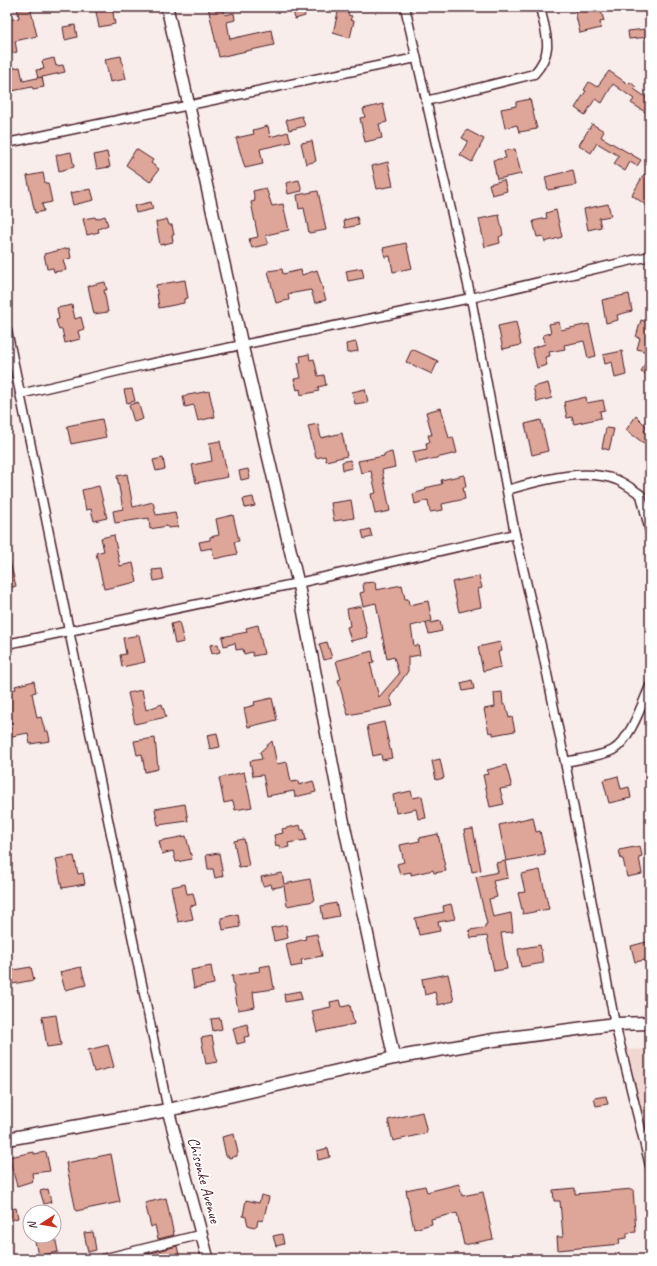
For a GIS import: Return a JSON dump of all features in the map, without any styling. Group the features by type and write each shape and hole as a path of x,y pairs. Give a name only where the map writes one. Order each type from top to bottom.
{"main road":[{"path":"7,1140 168,1110 394,1058 494,1040 615,1024 650,1024"}],"street":[{"path":"168,7 242,345 298,583 342,815 394,1058"},
{"path":"405,7 471,298 515,534 543,654 615,1024 650,1166"},
{"path":"426,101 534,74 544,63 548,50 540,7"},
{"path":"7,144 416,58"},
{"path":"20,394 242,345 471,298 650,256"},
{"path":"7,330 168,1110"},
{"path":"507,490 533,483 580,474 617,480 641,494 650,532"},
{"path":"7,644 298,583 515,534"},
{"path":"565,762 612,750 620,744 627,735 650,686"},
{"name":"Chisonke Avenue","path":"168,1110 203,1234 208,1259"},
{"path":"102,1259 203,1234"}],"shaded area":[{"path":"650,1049 650,1145 623,1050"}],"building":[{"path":"17,7 30,7 37,36 15,41 17,52 7,54 7,20 19,18"},
{"path":"95,7 112,7 115,24 99,27"},
{"path":"208,7 223,7 225,15 234,13 235,20 227,22 230,39 271,30 274,45 219,57"},
{"path":"292,7 303,7 305,16 295,19"},
{"path":"574,7 600,7 604,21 600,22 601,28 580,33"},
{"path":"339,8 349,10 348,15 352,16 350,20 354,21 350,38 333,33"},
{"path":"75,25 77,37 65,40 63,27"},
{"path":"646,29 648,37 629,39 628,31"},
{"path":"121,56 126,79 110,82 105,59"},
{"path":"54,58 56,66 63,65 65,72 38,78 36,70 44,69 42,61"},
{"path":"20,67 23,81 42,77 44,87 33,89 32,87 7,92 7,69"},
{"path":"609,71 628,84 630,82 636,87 634,89 650,100 650,115 631,103 634,99 613,84 602,103 595,99 585,115 575,108 586,91 584,90 589,82 597,87"},
{"path":"530,99 537,129 519,132 517,125 505,128 501,109 516,106 516,102"},
{"path":"383,104 387,122 379,124 382,138 365,142 360,118 365,117 363,109"},
{"path":"302,116 305,126 289,130 286,120"},
{"path":"592,124 604,131 601,137 641,160 637,166 630,162 625,171 614,164 619,156 597,143 591,153 579,145"},
{"path":"268,126 270,137 288,132 291,142 260,149 263,164 245,168 236,138 254,134 253,130"},
{"path":"467,130 484,139 472,162 460,155 468,141 462,138"},
{"path":"312,141 316,161 306,164 301,143"},
{"path":"136,149 153,160 151,163 159,169 150,182 126,165"},
{"path":"515,149 521,174 497,179 493,160 506,158 504,151"},
{"path":"71,152 74,167 59,171 56,155"},
{"path":"107,152 110,167 97,169 94,155"},
{"path":"388,162 393,186 377,189 372,166"},
{"path":"573,170 576,185 548,190 545,177"},
{"path":"43,173 45,183 48,183 52,202 42,204 44,211 35,213 27,176"},
{"path":"644,174 650,178 650,206 647,206 632,195"},
{"path":"299,180 302,191 288,194 286,183"},
{"path":"504,180 507,191 492,195 489,184"},
{"path":"266,188 272,206 283,204 289,230 266,235 268,244 252,248 249,239 258,237 251,202 255,201 253,191"},
{"path":"91,189 94,200 73,205 70,193"},
{"path":"318,191 326,230 309,233 304,208 299,209 297,195"},
{"path":"151,202 153,209 136,213 134,206"},
{"path":"608,204 611,216 599,218 601,227 588,230 584,209"},
{"path":"556,210 562,237 545,242 543,236 537,237 533,221 547,218 546,213"},
{"path":"499,215 503,235 499,237 500,243 485,247 479,219"},
{"path":"105,216 108,225 98,229 99,232 87,235 83,219 95,217 96,219"},
{"path":"357,217 359,225 345,228 344,220"},
{"path":"167,219 169,225 172,225 174,235 172,235 173,242 160,245 156,222"},
{"path":"406,243 412,268 393,272 390,256 385,257 383,248"},
{"path":"69,248 71,258 63,260 66,270 54,272 53,268 47,269 44,254"},
{"path":"362,268 364,278 348,281 346,271"},
{"path":"282,269 283,274 301,270 302,275 317,270 326,300 315,303 311,290 288,294 289,300 276,303 268,271"},
{"path":"185,280 188,298 184,299 184,303 159,308 156,285"},
{"path":"105,282 107,290 104,290 108,312 94,314 88,286"},
{"path":"629,294 632,311 617,315 618,320 606,323 602,300"},
{"path":"72,305 75,319 81,317 84,329 78,331 80,339 65,343 62,329 59,330 56,320 59,319 57,308"},
{"path":"641,320 650,323 646,344 649,345 647,352 637,349 640,338 636,337"},
{"path":"516,322 521,345 503,349 498,326"},
{"path":"559,322 561,330 589,324 596,356 588,358 584,341 564,345 565,349 549,352 550,356 545,357 547,365 537,368 532,348 545,344 543,335 551,333 549,324"},
{"path":"356,342 358,351 347,353 346,344"},
{"path":"412,349 438,361 432,374 406,362"},
{"path":"622,351 626,375 615,378 612,362 605,364 603,355"},
{"path":"650,353 650,377 641,372"},
{"path":"309,354 310,360 314,359 318,376 324,375 326,385 318,387 319,391 301,395 300,389 297,390 294,379 301,378 298,363 301,363 300,356"},
{"path":"548,383 552,398 537,402 533,387"},
{"path":"132,389 135,401 127,403 124,390"},
{"path":"365,389 368,402 355,404 352,392"},
{"path":"209,391 215,417 198,421 194,405 185,407 183,396"},
{"path":"586,397 587,403 603,400 605,410 600,411 601,418 574,424 572,417 567,418 564,402"},
{"path":"138,402 143,419 134,422 129,405"},
{"path":"441,408 449,438 453,437 457,453 415,463 412,452 427,449 426,443 430,442 428,435 432,435 426,412"},
{"path":"636,416 646,426 644,431 650,437 650,448 626,430"},
{"path":"102,419 106,437 71,444 67,426"},
{"path":"541,420 548,451 532,455 525,424"},
{"path":"318,424 321,438 342,433 347,456 326,461 325,456 316,458 308,426"},
{"path":"606,428 614,429 609,450 602,448"},
{"path":"220,441 228,477 196,483 192,465 212,461 209,443"},
{"path":"392,452 395,467 382,470 390,511 375,514 371,494 376,493 371,471 361,473 358,461 384,456 384,454"},
{"path":"163,458 165,469 156,471 153,460"},
{"path":"350,460 352,468 343,470 342,462"},
{"path":"248,469 250,478 241,480 239,471"},
{"path":"127,474 133,507 153,502 156,515 175,512 178,527 168,528 167,526 150,529 149,518 115,523 113,511 123,509 117,476"},
{"path":"464,475 466,487 463,487 465,499 442,504 443,510 430,512 428,500 415,504 413,494 426,490 425,488 442,484 441,480"},
{"path":"99,486 107,518 94,521 91,509 86,510 82,490"},
{"path":"253,497 255,506 245,508 243,499"},
{"path":"351,500 354,518 334,521 331,503"},
{"path":"233,515 239,541 234,542 237,554 214,559 212,548 201,550 199,542 210,540 210,537 219,535 216,519"},
{"path":"370,529 372,537 364,539 362,531"},
{"path":"114,535 120,566 133,563 137,582 104,589 96,553 104,551 101,538"},
{"path":"7,562 10,562 16,586 7,589"},
{"path":"162,569 164,579 154,581 152,570"},
{"path":"479,576 482,588 478,589 481,607 459,612 452,582"},
{"path":"375,582 376,590 402,585 405,599 408,599 409,605 428,601 432,621 411,626 414,646 418,645 420,655 408,657 408,671 390,697 393,706 348,715 338,680 341,679 336,661 372,651 374,662 370,663 379,697 399,674 394,657 387,659 376,603 363,606 360,593 364,592 363,583"},
{"path":"361,606 368,637 351,641 347,627 350,626 347,609"},
{"path":"440,621 442,631 429,634 426,624"},
{"path":"179,622 184,642 175,644 171,624"},
{"path":"258,625 264,654 253,656 252,652 244,654 243,649 236,650 235,643 224,646 222,637 247,632 246,628"},
{"path":"139,635 145,662 122,667 120,655 126,654 123,638"},
{"path":"327,642 332,658 324,660 319,644"},
{"path":"500,642 502,651 498,652 501,667 483,671 478,647"},
{"path":"218,644 220,652 212,654 210,645"},
{"path":"472,680 474,689 463,691 461,683"},
{"path":"34,681 36,692 32,693 37,718 41,717 45,731 48,731 50,741 30,744 28,733 7,737 7,730 13,728 7,706 7,691 16,689 15,686"},
{"path":"142,690 146,710 162,704 166,717 135,724 128,693"},
{"path":"502,692 503,705 506,705 509,718 512,717 515,731 493,735 493,732 489,733 484,709 495,707 494,693"},
{"path":"272,698 277,720 248,727 244,708 255,705 254,702"},
{"path":"384,722 392,758 382,760 381,754 373,756 367,726"},
{"path":"217,733 220,747 210,749 207,735"},
{"path":"155,738 158,769 145,772 142,754 137,755 134,741"},
{"path":"272,741 277,764 287,762 291,782 298,781 299,785 313,781 316,792 295,797 294,791 267,796 263,775 253,776 250,761 262,759 260,752"},
{"path":"440,759 444,778 436,780 432,761"},
{"path":"506,765 512,787 500,789 504,804 490,807 483,775 489,774 487,770"},
{"path":"244,772 252,807 235,810 233,801 224,803 219,778"},
{"path":"618,776 621,789 629,787 631,798 609,803 603,780"},
{"path":"411,791 413,798 422,796 426,818 418,819 416,809 396,813 393,795"},
{"path":"185,804 188,821 158,825 155,809"},
{"path":"533,817 536,832 540,831 545,854 506,861 499,825"},
{"path":"300,825 301,830 304,830 306,840 288,843 289,847 280,849 279,845 276,846 274,835 283,833 282,829"},
{"path":"473,829 481,870 472,872 464,830"},
{"path":"438,834 446,871 434,873 433,870 411,875 411,872 400,874 397,864 404,862 400,845 420,841 419,838"},
{"path":"186,836 192,859 176,862 173,851 162,854 159,841"},
{"path":"244,839 249,866 239,867 234,841"},
{"path":"640,846 642,856 639,857 642,874 627,877 623,859 621,859 619,850"},
{"path":"219,853 223,876 215,878 213,869 208,869 206,855"},
{"path":"74,856 78,874 83,873 85,884 62,888 56,859"},
{"path":"505,861 508,878 493,881 497,897 489,899 493,917 511,913 513,932 501,933 507,969 494,971 487,936 471,938 469,930 485,928 485,925 487,924 476,877 498,872 496,863"},
{"path":"540,870 549,909 523,914 518,893 525,892 521,874"},
{"path":"282,873 284,884 310,879 314,901 287,906 284,886 272,888 271,884 263,886 261,877"},
{"path":"185,884 187,894 193,893 196,905 190,906 193,919 178,922 171,887"},
{"path":"336,903 339,916 323,919 321,906"},
{"path":"451,904 455,919 438,922 440,931 419,935 415,918 444,912 443,906"},
{"path":"238,914 240,927 223,930 221,918"},
{"path":"286,925 288,938 274,941 271,928"},
{"path":"317,934 322,956 301,960 302,965 291,967 286,944 306,939 305,936"},
{"path":"650,941 650,959 635,962 631,946"},
{"path":"540,945 543,963 521,967 518,949"},
{"path":"270,965 274,989 253,992 255,1007 238,1010 232,976 260,971 259,967"},
{"path":"211,966 214,984 194,988 191,970"},
{"path":"31,967 34,980 7,985 7,971"},
{"path":"81,967 86,985 65,990 60,972"},
{"path":"448,974 454,1001 438,1005 435,992 425,995 422,979"},
{"path":"300,991 302,999 285,1002 284,994"},
{"path":"340,1000 342,1007 350,1005 354,1024 317,1032 312,1011 331,1007 330,1002"},
{"path":"56,1015 61,1045 47,1047 42,1017"},
{"path":"220,1018 222,1029 213,1031 211,1019"},
{"path":"247,1024 250,1036 244,1037 245,1042 237,1044 233,1028"},
{"path":"212,1036 217,1062 206,1064 201,1038"},
{"path":"108,1045 114,1067 94,1072 88,1050"},
{"path":"606,1096 608,1104 596,1106 594,1098"},
{"path":"422,1112 427,1133 393,1141 388,1120"},
{"path":"234,1134 238,1153 237,1156 229,1158 226,1156 222,1137"},
{"path":"328,1148 330,1157 318,1160 317,1151"},
{"path":"34,1152 34,1154 46,1152 50,1171 32,1173 33,1181 17,1186 9,1157"},
{"path":"111,1154 120,1202 76,1211 66,1163"},
{"path":"459,1184 462,1196 483,1192 493,1239 464,1245 457,1213 431,1219 432,1224 414,1229 406,1190 425,1186 427,1192"},
{"path":"575,1188 575,1194 633,1189 636,1232 627,1233 627,1238 619,1239 620,1244 558,1250 557,1237 563,1237 560,1201 554,1201 553,1190"},
{"path":"48,1189 51,1202 44,1204 40,1191"},
{"path":"261,1195 269,1197 263,1221 258,1220 257,1225 254,1227 248,1225 246,1217 243,1216 246,1200 259,1203"},
{"path":"166,1198 174,1235 158,1239 155,1225 151,1227 145,1203"},
{"path":"16,1208 18,1218 7,1221 7,1210"},
{"path":"93,1232 96,1250 88,1252 84,1233"},
{"path":"282,1234 284,1244 276,1246 273,1236"},
{"path":"36,1244 56,1244 58,1252 38,1256"},
{"path":"177,1246 180,1259 137,1259 137,1257"}]}
